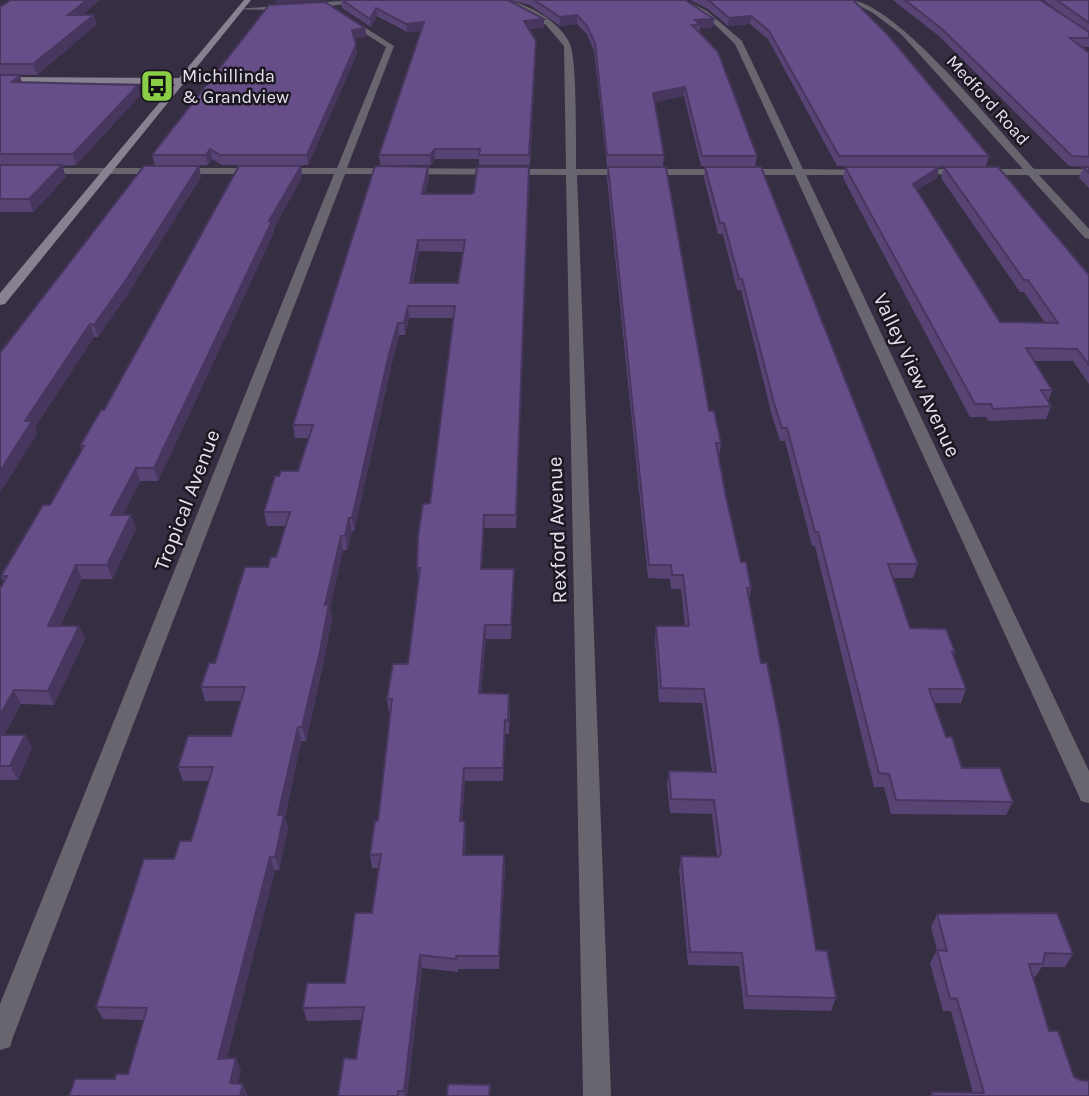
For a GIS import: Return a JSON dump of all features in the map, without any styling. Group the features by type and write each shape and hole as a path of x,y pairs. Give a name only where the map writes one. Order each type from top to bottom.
{"street":[{"path":"0,301 248,0"},
{"path":"240,9 330,6 371,0"},
{"name":"Rexford Avenue","path":"502,0 531,12 561,32 568,46 569,171 597,1096"},
{"name":"Valley View Avenue","path":"679,0 722,23 739,43 1089,794"},
{"name":"Medford Road","path":"852,0 876,11 904,32 1089,236"},
{"name":"Tropical Avenue","path":"0,1037 390,46 330,6"},
{"path":"0,80 180,81"},
{"path":"0,171 877,172"},
{"path":"904,172 1089,172"}],"building":[{"path":"11,0 87,0 68,15 94,15 33,64 0,64 0,7"},
{"path":"342,0 508,0 544,19 524,21 536,41 529,155 479,155 480,149 435,149 430,155 379,155 424,22 406,24 376,8 370,19"},
{"path":"534,0 685,0 714,19 695,20 700,25 692,25 718,52 757,156 702,156 685,87 653,93 664,155 607,155 595,43 587,26 577,15 560,17"},
{"path":"708,0 853,0 888,35 989,156 839,156 769,31 751,16 729,18"},
{"path":"905,0 1040,0 1089,32 1089,38 1070,38 1089,53 1089,157 1072,156 942,29"},
{"path":"1057,0 1089,0 1089,23"},
{"path":"325,2 365,28 352,30 356,45 307,155 220,155 210,149 206,155 152,155 269,5"},
{"path":"0,75 20,75 12,82 138,85 73,154 0,154"},
{"path":"0,165 62,165 29,199 0,199"},
{"path":"144,166 199,166 126,280 94,325 90,324 25,421 32,421 0,471 0,353"},
{"path":"239,166 301,166 269,221 272,221 154,468 136,468 111,515 131,515 107,565 76,565 48,626 79,626 48,691 14,690 0,715 0,589 7,576 1,576 43,505 50,505 84,446 80,446 101,410 104,410"},
{"path":"375,166 428,167 422,194 474,193 477,167 529,167 516,515 484,515 481,569 514,569 511,625 485,625 479,693 509,694 508,721 505,720 503,768 464,768 460,821 465,821 463,855 504,855 499,956 456,956 456,959 420,955 404,1091 398,1091 398,1096 338,1096 344,1058 356,1059 364,1007 303,1008 307,983 345,983 355,913 372,913 381,854 370,855 375,821 378,821 392,699 387,699 393,664 408,664 420,568 417,568 418,536 423,504 430,503 455,306 408,306 404,323 398,323 389,354 352,518 349,518 345,536 341,536 325,605 329,604 320,651 302,727 298,727 278,815 284,815 275,857 270,857 218,1059 236,1058 230,1083 243,1084 240,1096 69,1096 75,1079 115,1079 116,1074 128,1074 147,1008 96,1007 144,859 174,859 180,841 191,841 213,767 178,767 188,736 231,736 245,687 201,687 209,663 215,663 245,567 268,567 271,557 276,557 290,512 264,512 275,476 279,476 281,471 298,471 313,425 293,425","holes":["418,240 465,240 458,283 410,283"]},
{"path":"608,167 666,167 709,411 714,411 721,443 716,443 726,497 741,562 746,562 751,588 747,588 761,663 767,663 779,723 816,950 827,951 836,998 747,996 742,953 690,952 681,856 718,857 721,854 714,800 671,799 669,771 716,772 704,689 661,688 656,626 689,626 683,575 672,575 671,565 649,565"},
{"path":"705,167 761,167 918,564 888,564 910,628 946,629 955,652 952,652 966,689 929,689 946,737 952,737 962,768 1000,768 1013,802 896,800 889,774 879,773 818,532 815,532 787,428 782,428 774,403 742,279 739,279 724,223 720,223"},
{"path":"845,167 939,167 913,184 1000,322 1058,323 944,167 998,167 1089,275 1089,365 1077,349 1026,348 1052,390 1041,390 1051,406 993,409 991,404 975,404"},
{"path":"0,735 25,735 10,766 0,766"},
{"path":"1057,913 1073,954 1045,953 1043,964 1029,964 1049,1031 1058,1031 1074,1077 1089,1081 1089,1096 933,1096 932,1092 984,1093 957,999 950,998 937,950 947,951 937,914"},
{"path":"448,1084 490,1085 489,1096 447,1096"}],"place":[{"name":"Michillinda & Grandview","path":"157,86"}]}
